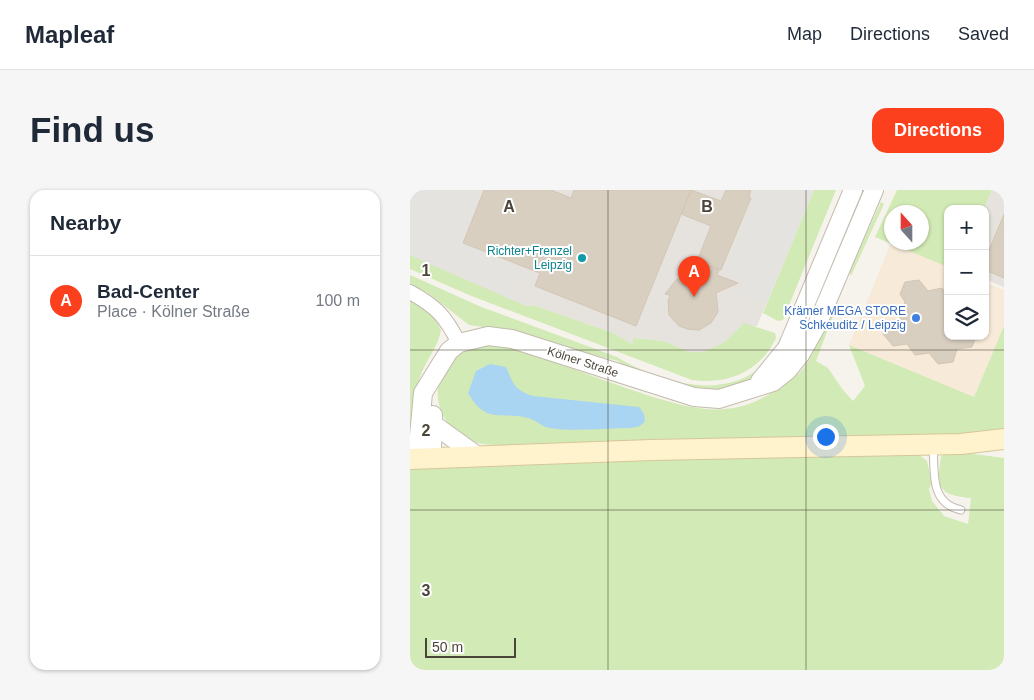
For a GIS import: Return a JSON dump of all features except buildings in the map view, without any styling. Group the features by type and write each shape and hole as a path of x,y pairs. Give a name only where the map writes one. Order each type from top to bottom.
{"main road":[{"path":"417,458 476,455 934,445 1004,439"},
{"path":"961,444 1004,448"}],"street":[{"name":"Kölner Straße","path":"754,388 778,362 787,348 853,190"},
{"name":"Kölner Straße","path":"460,343 488,336 512,339 694,397 719,399 773,382 788,370 800,355 817,324 874,190"},
{"path":"410,292 432,304 442,314 460,343 449,351 423,394 417,458"},
{"path":"417,458 432,447 433,396 430,383"},
{"path":"433,424 476,455"}],"lane":[{"path":"934,445 936,488 941,500 950,508 961,510"}],"shaded area":[{"path":"410,190 814,190 757,326 741,326 726,342 703,352 690,352 663,341 635,338 632,344 613,333 536,306 526,306 413,258 410,255"},
{"path":"410,190 483,190 462,242 524,270 511,299 410,255"},
{"path":"761,190 814,190 766,305 739,292 744,279 727,272"},
{"path":"992,190 1004,190 1004,287 989,281 989,205 986,205"},
{"path":"888,250 908,250 944,265 944,340 989,340 989,284 1004,290 1004,326 974,397 849,345"}],"green space":[{"path":"814,190 836,190 783,320 778,321 763,313"},
{"path":"897,190 992,190 986,205 944,205 944,265 907,250 929,250 929,205 890,205"},
{"path":"881,202 884,204 851,276 849,271"},
{"path":"884,218 884,241 875,237"},
{"path":"410,255 526,306 536,306 613,333 632,344 634,338 663,341 690,352 703,352 725,342 744,323 775,333 776,338 761,360 742,374 718,380 692,380 469,295 410,269"},
{"path":"410,275 479,306 617,357 637,368 660,377 684,383 707,385 730,383 750,375 767,360 780,338 783,344 770,364 751,380 726,389 693,390 633,371 618,361 566,348 518,332 469,325 428,293 410,284"},
{"path":"410,299 434,317 441,330 437,343 420,377 414,422 410,436"},
{"path":"836,308 816,361 828,368 853,401 865,386 849,345 974,397 1004,326 1004,431 968,435 520,446 493,445 468,440 453,429 443,416 438,402 438,387 442,373 451,361 464,352 489,345 514,349 634,391 681,405 713,409 744,406 776,390 803,369 819,341 832,311"},
{"path":"959,452 1004,458 1004,670 410,670 410,468 522,462 918,454 927,461 932,483 929,489 932,501 944,516 968,524 971,498 960,497 946,492 942,488 939,476 941,457 944,454"}],"water":[{"path":"490,364 506,367 515,385 521,391 533,396 639,407 644,414 645,421 640,426 631,428 569,430 549,428 528,418 488,413 475,403 468,393 476,371"}],"place":[{"name":"Richter+Frenzel Leipzig","path":"582,258"},
{"name":"Bad-Center","path":"694,297"},
{"name":"Krämer MEGA STORE Schkeuditz / Leipzig","path":"916,318"}]}
